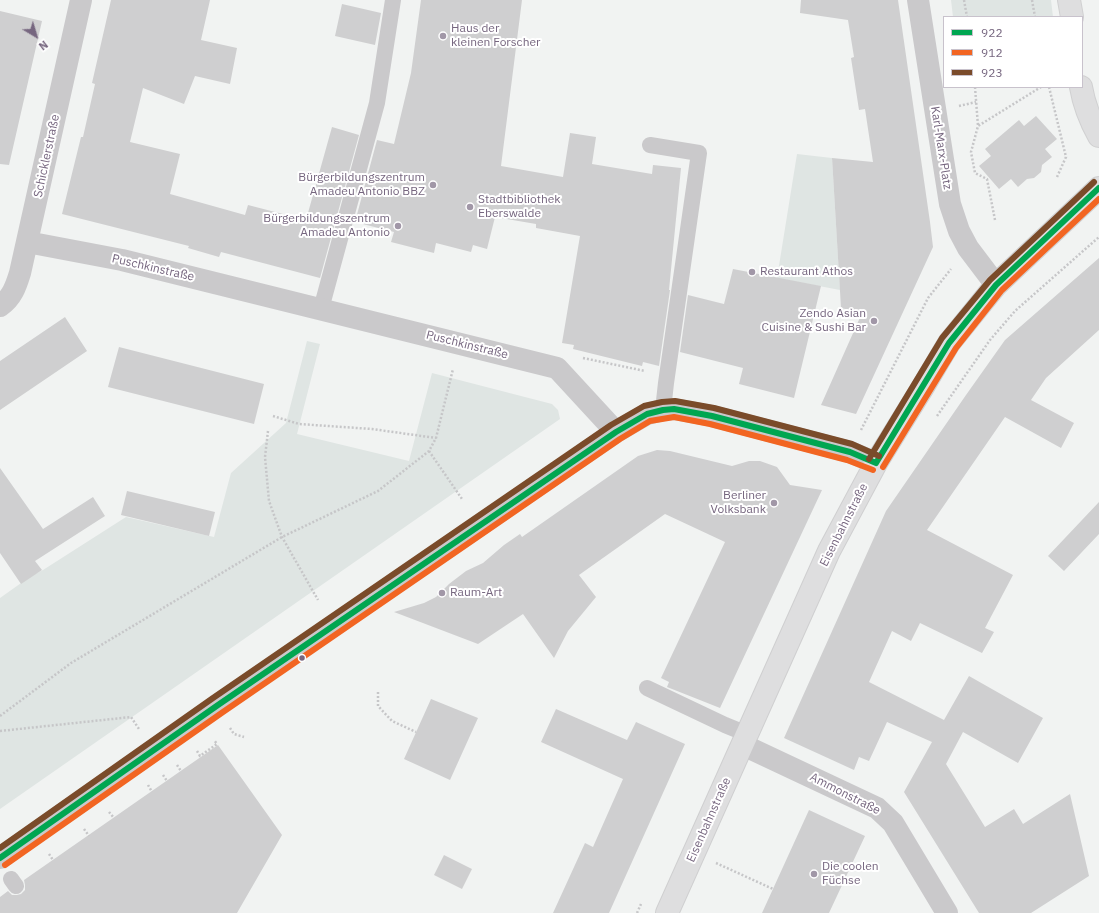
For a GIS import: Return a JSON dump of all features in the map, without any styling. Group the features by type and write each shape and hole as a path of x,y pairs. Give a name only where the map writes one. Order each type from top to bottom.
{"main road":[{"path":"1069,0 1072,16"},
{"path":"1082,88 1084,105 1099,136"},
{"name":"Eisenbahnstraße","path":"667,913 829,551 876,462 949,343 996,285 1099,188"}],"street":[{"name":"Schicklerstraße","path":"0,306 15,290 20,273 81,0"},
{"name":"Karl-Marx-Platz","path":"918,0 950,204 959,231 968,248 996,285"},
{"name":"Puschkinstraße","path":"28,242 122,260 557,368"},
{"path":"557,368 616,432"},
{"path":"0,858 225,700 616,432 647,414 663,410 674,410 712,416 850,452 876,462"},
{"name":"Ammonstraße","path":"745,740 877,808 893,823 947,913"}],"lane":[{"path":"321,309 378,103 394,0"},
{"path":"650,146 699,153 663,410"},
{"path":"647,688 725,725 745,740"}],"path":[{"path":"964,0 967,16"},
{"path":"1032,0 1035,16"},
{"path":"975,88 978,126 971,152 975,173 987,179 995,220"},
{"path":"978,126 1039,88"},
{"path":"1049,88 1066,157 1057,177"},
{"path":"938,416 990,340 1016,311 1099,237"},
{"path":"850,452 928,298 968,248"},
{"path":"0,716 71,663 282,537 378,491 429,451 436,438 460,343"},
{"path":"557,368 570,355 667,375"},
{"path":"273,416 299,424 372,429 436,438"},
{"path":"268,431 265,457 268,501 282,537 318,600"},
{"path":"429,451 462,499"},
{"path":"378,692 378,706 392,721 416,732"},
{"path":"0,731 131,718 137,725"},
{"path":"230,728 234,734 244,737"},
{"path":"197,751 200,756 217,744 214,739"},
{"path":"176,765 181,772"},
{"path":"163,774 168,781"},
{"path":"147,785 152,792"},
{"path":"109,811 114,818"},
{"path":"84,828 89,836"},
{"path":"48,853 53,860"},
{"path":"716,863 772,890"}],"shaded area":[{"path":"951,0 1051,0 1053,16 953,16"},
{"path":"797,154 832,158 840,290 777,278"},
{"path":"307,341 320,344 297,434 409,461 432,373 552,404 558,410 560,419 0,809 0,598 31,576 43,570 126,517 214,537 231,473 286,423"}],"building":[{"path":"111,0 210,0 201,40 237,48 230,84 195,76 184,104 143,88 130,142 180,154 170,194 245,215 248,205 306,220 332,127 359,135 320,278 221,252 219,257 188,248 189,246 62,214 81,137 83,137 95,84 92,83"},
{"path":"421,0 522,0 501,166 563,177 570,133 596,137 592,164 652,174 653,165 681,168 670,290 659,366 643,362 642,366 573,349 574,345 562,343 580,236 536,228 536,224 495,217 487,249 473,245 471,252 436,243 434,253 391,242 394,232 355,222 377,140 394,144 411,73"},
{"path":"801,0 898,0 930,222 933,247 856,414 821,405 862,313 841,308 832,158 873,162 865,109 859,110 851,58 854,57 848,20 800,13"},
{"path":"342,4 381,13 375,45 335,36"},
{"path":"0,11 42,21 9,165 0,164"},
{"path":"1036,116 1057,139 1045,149 1052,157 1042,165 1041,172 1034,178 1027,179 1018,187 1011,179 999,189 979,166 991,156 985,149 1019,120 1024,126"},
{"path":"1099,258 1099,330 1046,378 1031,400 1074,423 1061,448 1005,417 927,530 1013,575 985,628 994,632 982,653 920,623 911,641 892,631 869,682 944,720 969,676 1043,718 1018,763 963,732 946,764 985,827 1014,809 1023,824 1070,794 1089,876 1031,913 979,913 904,792 932,742 887,722 869,761 859,757 854,770 784,738 886,511 1005,340"},
{"path":"733,269 821,286 794,398 739,384 743,368 680,352 688,295 724,304"},
{"path":"65,317 87,351 0,410 0,361"},
{"path":"119,347 264,384 254,424 108,387"},
{"path":"657,450 670,451 732,466 749,461 760,461 777,467 790,485 822,490 720,708 667,687 669,682 661,678 725,542 665,514 579,575 596,597 568,631 554,658 523,614 478,644 394,612 424,603 436,597 449,584 466,571 483,563 504,545 520,534 522,537 638,456"},
{"path":"0,468 43,529 93,497 105,516 35,561 42,570 21,584 0,553"},
{"path":"127,491 215,512 209,536 121,515"},
{"path":"1099,502 1099,534 1064,571 1048,556"},
{"path":"431,699 478,718 450,780 404,759"},
{"path":"556,709 627,740 636,722 685,744 609,913 553,913 585,843 593,847 623,779 541,742"},
{"path":"218,745 282,835 237,913 0,913 0,897 8,891 12,895 21,894 25,890 24,880"},
{"path":"809,810 865,836 829,913 762,913"},
{"path":"444,855 472,869 462,889 434,875"}],"transit line":[{"name":"923","path":"869,459 942,338 990,280 1094,182"},
{"name":"922","path":"876,463 949,343 996,285 1099,188"},
{"name":"912","path":"883,467 956,348 1002,290 1099,199"},
{"name":"923","path":"0,848 213,698 611,425 644,406 675,401 714,408 852,444 879,456"},
{"name":"922","path":"0,858 218,705 616,432 647,414 674,409 712,416 850,452 876,463"},
{"name":"912","path":"5,865 223,712 620,439 650,421 674,417 710,424 847,460 873,470"}],"place":[{"name":"Haus der kleinen Forscher","path":"443,36"},
{"name":"Bürgerbildungszentrum Amadeu Antonio BBZ","path":"433,185"},
{"name":"Stadtbibliothek Eberswalde","path":"470,207"},
{"name":"Bürgerbildungszentrum Amadeu Antonio","path":"398,226"},
{"name":"Restaurant Athos","path":"752,272"},
{"name":"Zendo Asian Cuisine & Sushi Bar","path":"874,321"},
{"name":"Berliner Volksbank","path":"774,503"},
{"name":"Raum-Art","path":"442,593"},
{"name":"Die coolen Füchse","path":"814,874"}]}
